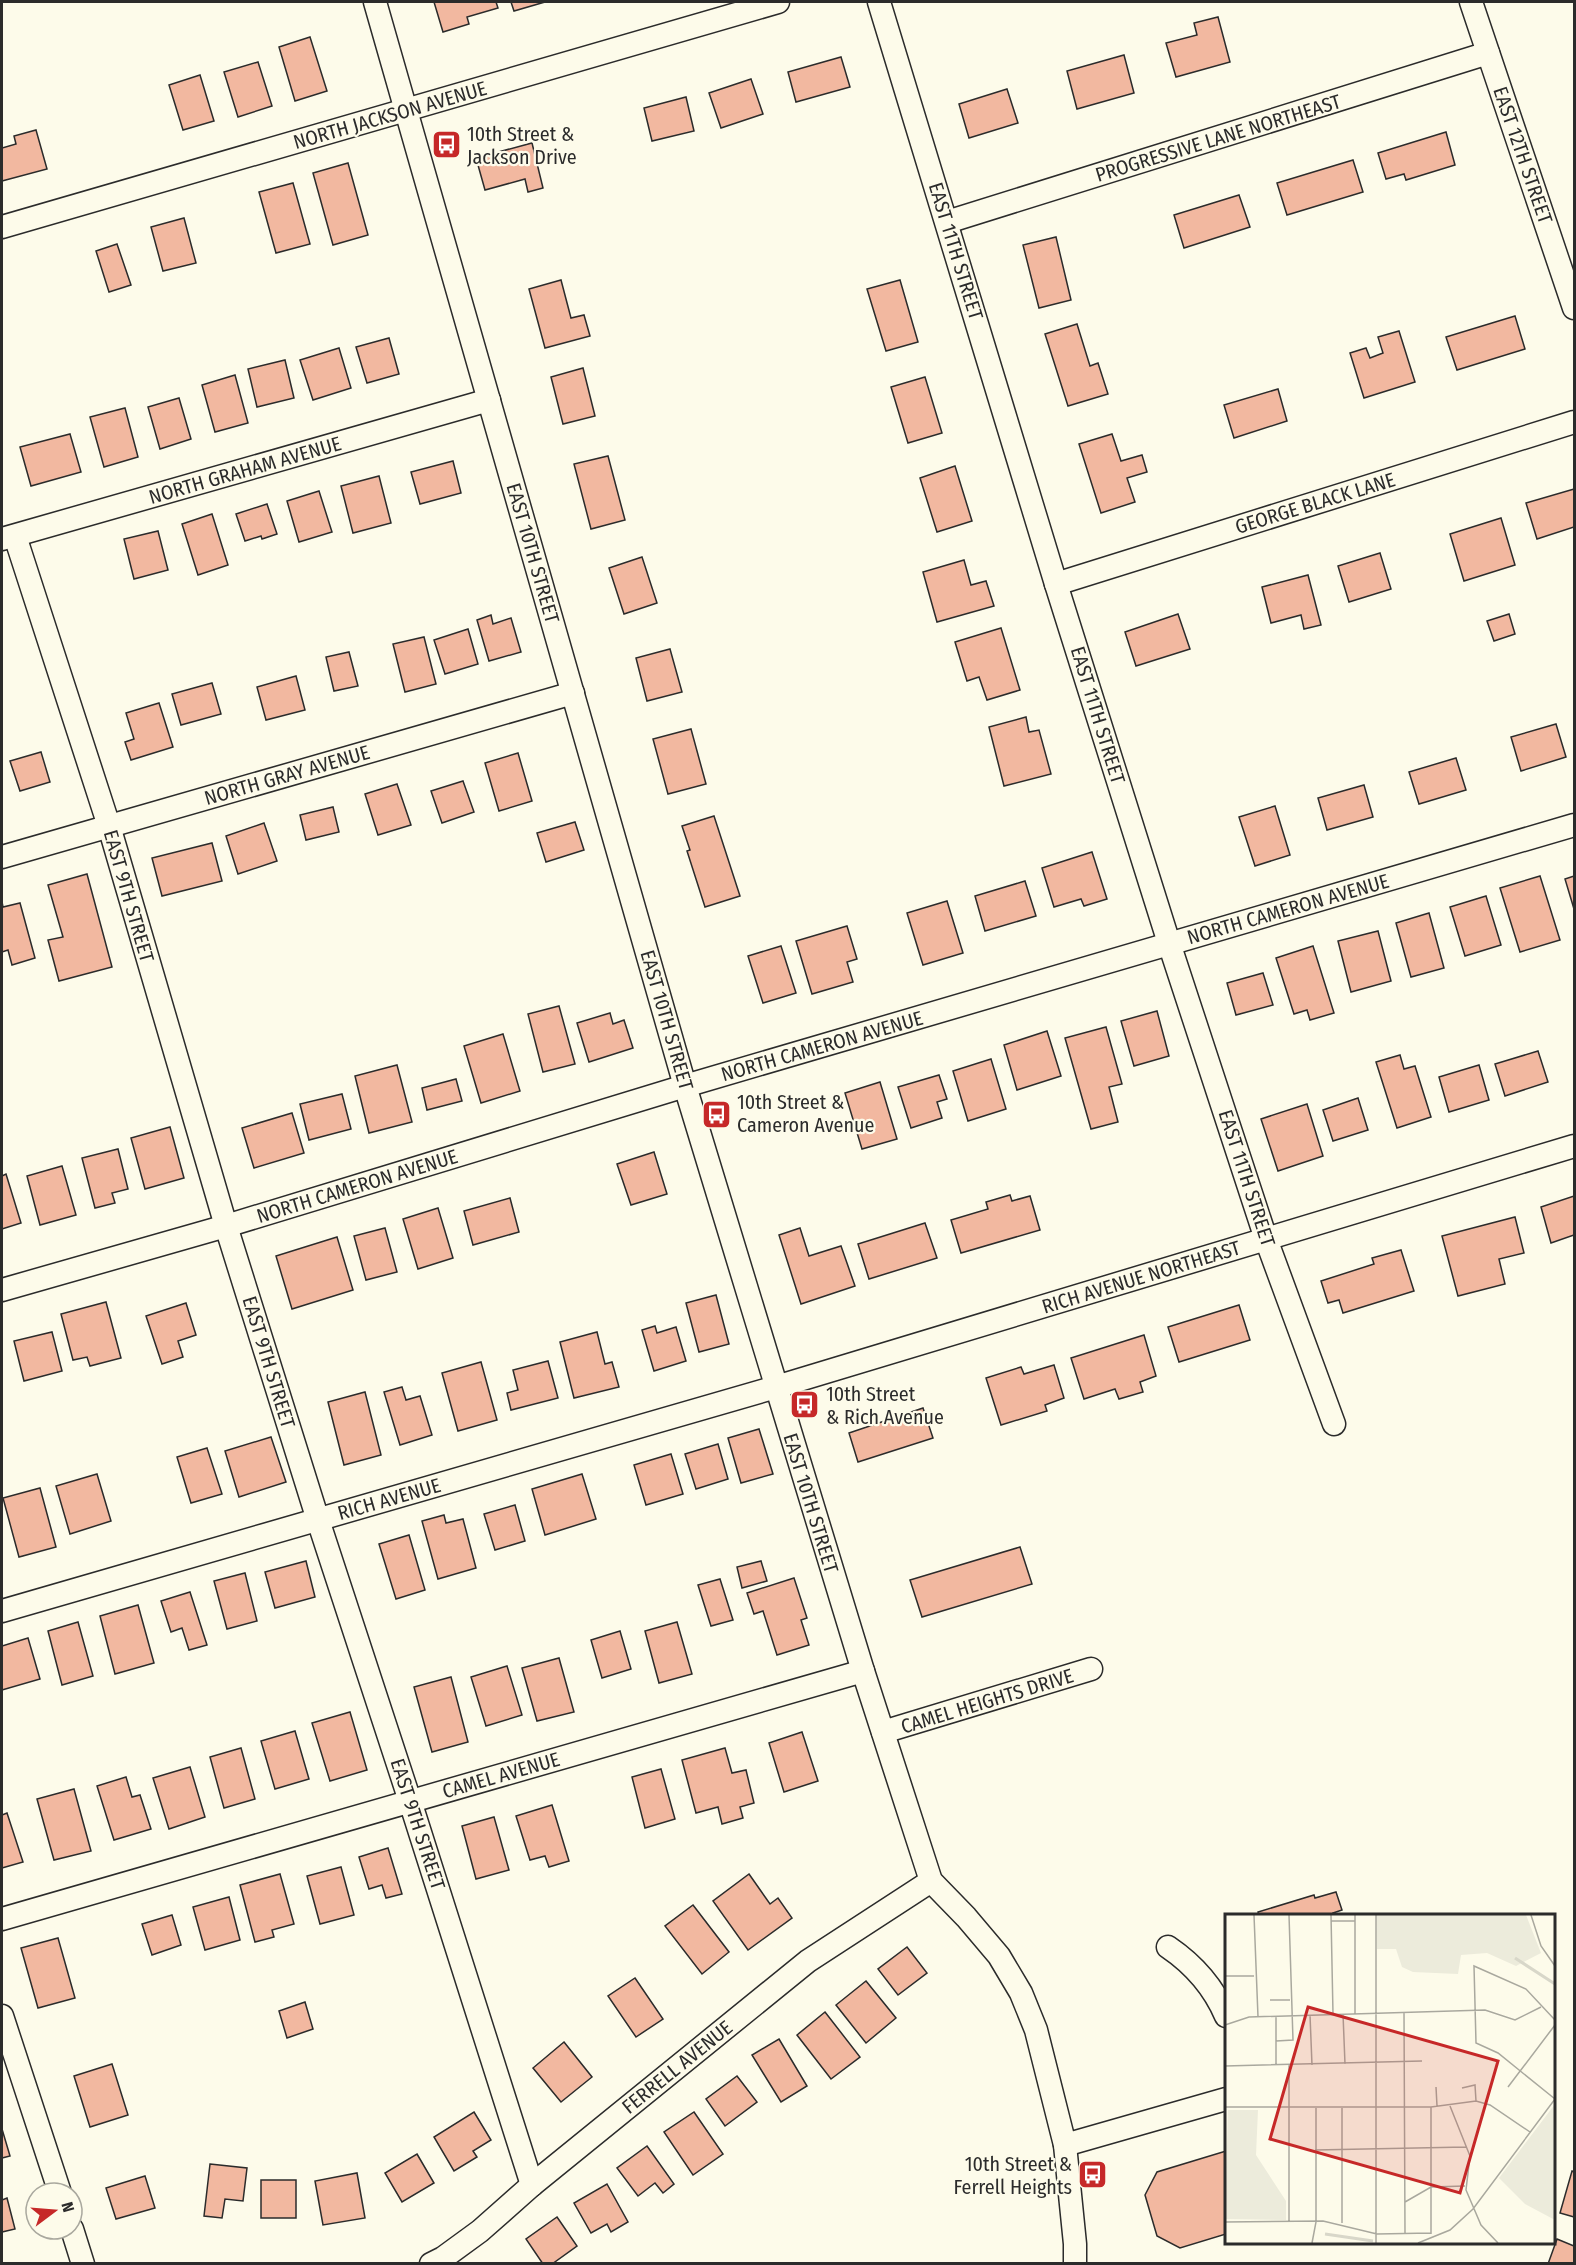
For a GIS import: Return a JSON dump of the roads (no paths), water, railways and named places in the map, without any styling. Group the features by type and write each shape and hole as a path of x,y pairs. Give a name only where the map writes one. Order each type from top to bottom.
{"street":[{"name":"EAST 10TH STREET","path":"375,2 686,1086 863,1671 931,1881 999,1956 1021,1993 1036,2030 1065,2145 1075,2264"},
{"name":"NORTH JACKSON AVENUE","path":"2,227 778,2"},
{"name":"EAST 11TH STREET","path":"879,2 1056,584 1169,944 1266,1239 1334,1424"},
{"name":"EAST 12TH STREET","path":"1471,2 1574,305"},
{"name":"PROGRESSIVE LANE NORTHEAST","path":"947,222 1488,53"},
{"name":"NORTH GRAHAM AVENUE","path":"8,538 489,400"},
{"name":"GEORGE BLACK LANE","path":"1056,584 1575,422"},
{"name":"EAST 9TH STREET","path":"8,538 109,826 226,1226 532,2185"},
{"name":"NORTH GRAY AVENUE","path":"2,857 573,693"},
{"name":"NORTH CAMERON AVENUE","path":"2,1290 226,1226 686,1086 1575,825"},
{"name":"RICH AVENUE NORTHEAST","path":"776,1387 1575,1146"},
{"name":"RICH AVENUE","path":"2,1611 776,1387"},
{"name":"CAMEL HEIGHTS DRIVE","path":"883,1732 1091,1669"},
{"name":"CAMEL AVENUE","path":"2,1919 863,1671"},
{"name":"FERRELL AVENUE","path":"431,2264 480,2231 532,2185 808,1961 931,1881"},
{"path":"1168,1947 1184,1958 1199,1973 1225,2013"},
{"path":"2,2016 56,2181"},
{"path":"1065,2145 1225,2100"},
{"path":"76,2241 83,2264"}],"place":[{"name":"10th Street & Jackson Drive","path":"446,145"},
{"name":"10th Street & Cameron Avenue","path":"716,1114"},
{"name":"10th Street & Rich Avenue","path":"805,1405"},
{"name":"10th Street & Ferrell Heights","path":"1093,2175"}]}
